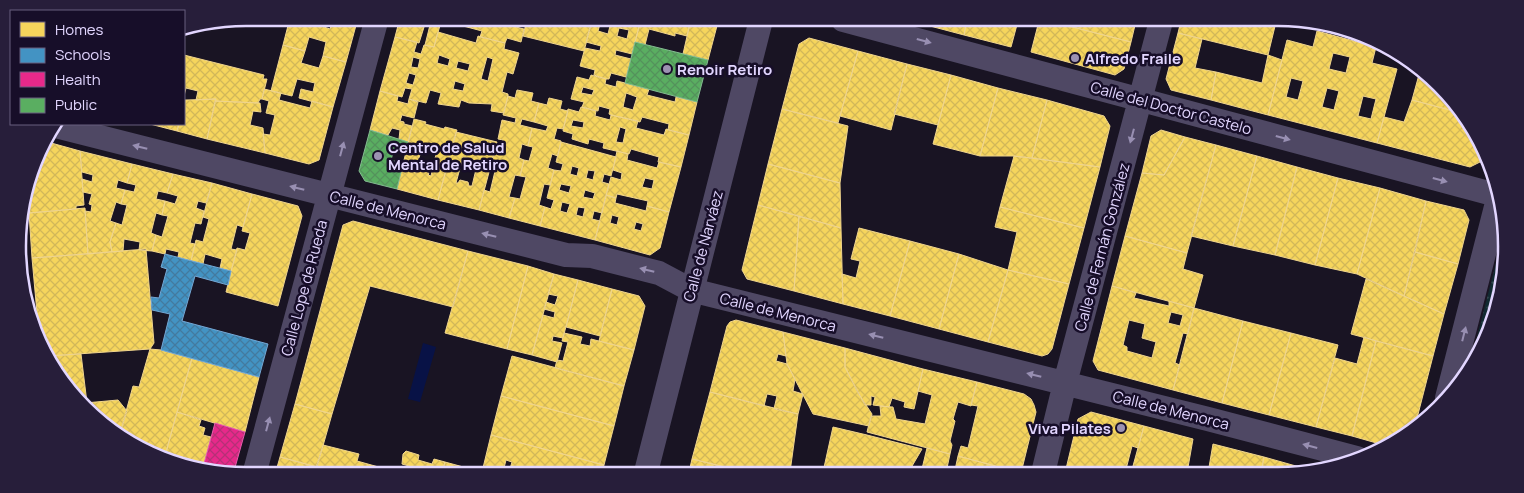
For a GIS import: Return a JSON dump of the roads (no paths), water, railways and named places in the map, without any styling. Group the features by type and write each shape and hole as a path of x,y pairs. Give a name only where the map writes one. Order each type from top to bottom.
{"street":[{"name":"Calle Lope de Rueda","path":"256,467 375,26"},
{"name":"Calle de Narváez","path":"647,467 759,26"},
{"name":"Calle del Doctor Castelo","path":"865,26 1491,194"},
{"name":"Calle de Fernán González","path":"1044,467 1065,383 1161,26"},
{"name":"Calle de Menorca","path":"61,127 566,255 592,256 659,273 691,290 1347,455"},
{"path":"1451,382 1495,211"}],"place":[{"name":"Alfredo Fraile","path":"1075,58"},
{"name":"Renoir Retiro","path":"667,69"},
{"name":"Centro de Salud Mental de Retiro","path":"378,156"},
{"name":"Viva Pilates","path":"1121,428"}]}
